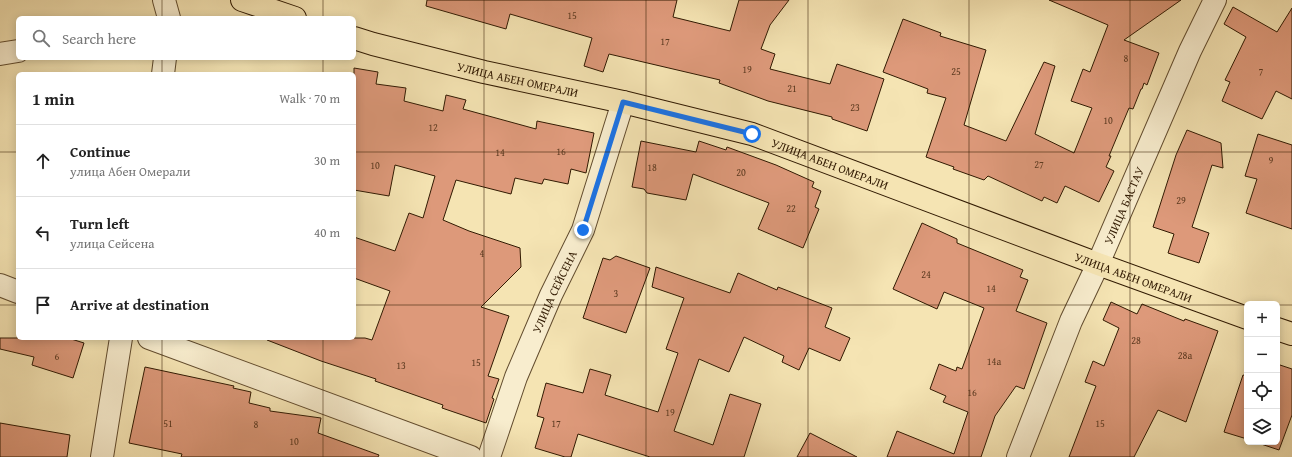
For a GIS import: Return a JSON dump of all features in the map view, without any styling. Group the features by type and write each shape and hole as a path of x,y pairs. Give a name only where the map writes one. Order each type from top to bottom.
{"main road":[{"path":"242,0 289,16"},
{"name":"УЛИЦА АБЕН ОМЕРАЛИ","path":"356,39 484,72 623,102 752,134 1098,264 1244,317"},
{"path":"1280,330 1292,334"}],"street":[{"path":"164,0 168,16"},
{"name":"УЛИЦА БАСТАУ","path":"1018,457 1070,321 1098,264 1190,51 1215,0"},
{"path":"0,54 16,51"},
{"path":"163,72 165,60"},
{"name":"УЛИЦА СЕЙСЕНА","path":"489,457 516,377 551,295 583,230 623,102"},
{"path":"0,285 16,291"},
{"path":"102,457 121,340"},
{"path":"154,340 471,457"}],"building":[{"path":"427,0 677,0 673,17 730,31 739,0 789,0 770,25 761,49 775,54 770,69 830,84 837,64 884,79 867,131 832,119 832,117 768,101 719,83 720,80 609,54 603,72 584,66 592,38 510,14 506,29 426,6"},
{"path":"1049,0 1181,0 1124,40 1159,53 1147,85 1144,83 1133,109 1129,108 1109,156 1111,156 1106,167 1114,171 1099,202 1065,186 1057,203 1044,197 1042,201 988,176 984,180 953,169 954,167 926,157 946,98 927,93 928,89 883,72 903,19 941,33 940,36 986,50 964,125 1006,141 1044,62 1055,66 1035,134 1074,153 1092,108 1071,101 1083,69 1090,72 1108,25"},
{"path":"1233,7 1277,32 1292,8 1292,99 1276,91 1262,119 1222,101 1230,82 1225,80 1246,37 1224,24"},
{"path":"354,68 378,72 376,84 406,88 404,101 443,111 446,95 466,100 463,109 536,129 537,121 594,133 586,173 571,169 568,184 544,179 542,184 515,178 511,194 456,180 443,220 469,231 520,248 521,267 481,307 509,316 488,376 499,379 492,398 494,399 486,423 442,408 443,405 375,381 376,379 321,361 267,340 356,340 356,338 365,338 372,340 390,291 356,279 356,238 395,251 409,213 423,218 435,176 395,165 389,196 356,190 356,72 354,72"},
{"path":"1187,130 1221,143 1223,168 1212,165 1192,227 1209,233 1199,263 1168,253 1174,234 1153,227 1176,155"},
{"path":"1258,134 1292,145 1292,229 1246,213 1257,179 1245,176"},
{"path":"641,141 696,152 699,141 726,150 727,147 776,165 814,182 812,187 821,191 815,207 819,209 803,248 758,229 769,203 693,174 686,200 647,193 644,189 632,187"},
{"path":"922,223 957,239 957,243 1023,270 1020,277 1028,280 1016,311 1047,323 1024,389 1016,386 995,416 981,457 887,457 897,431 954,454 968,412 943,402 946,396 930,389 939,364 956,371 957,367 962,369 984,308 944,292 937,309 893,289"},
{"path":"616,256 650,268 626,333 583,318 603,258 610,260"},
{"path":"656,267 730,293 738,273 777,290 778,287 832,308 825,327 850,338 840,361 809,348 799,370 782,362 784,356 744,337 729,372 699,359 674,431 713,445 730,394 761,404 744,457 650,457 578,434 571,457 565,457 535,448 544,418 537,416 546,383 583,393 590,369 611,375 605,395 658,412 678,353 666,349 684,298 652,287"},
{"path":"1111,302 1137,314 1142,304 1184,321 1185,319 1218,331 1186,422 1158,410 1134,457 1069,457 1096,386 1085,382 1093,361 1104,366 1119,328 1103,320"},
{"path":"0,338 16,338 16,340 74,340 84,343 73,378 32,365 34,357 0,349"},
{"path":"1280,365 1292,369 1292,415 1279,450 1264,445 1280,445"},
{"path":"145,367 234,386 233,388 251,392 249,403 270,408 270,411 321,418 318,433 379,455 378,457 181,457 182,454 129,443"},
{"path":"1243,375 1244,375 1244,438 1224,432"},
{"path":"0,423 70,435 67,457 0,457"},
{"path":"810,433 857,457 797,457"}],"route":[{"path":"583,230 623,102 752,134"}]}
